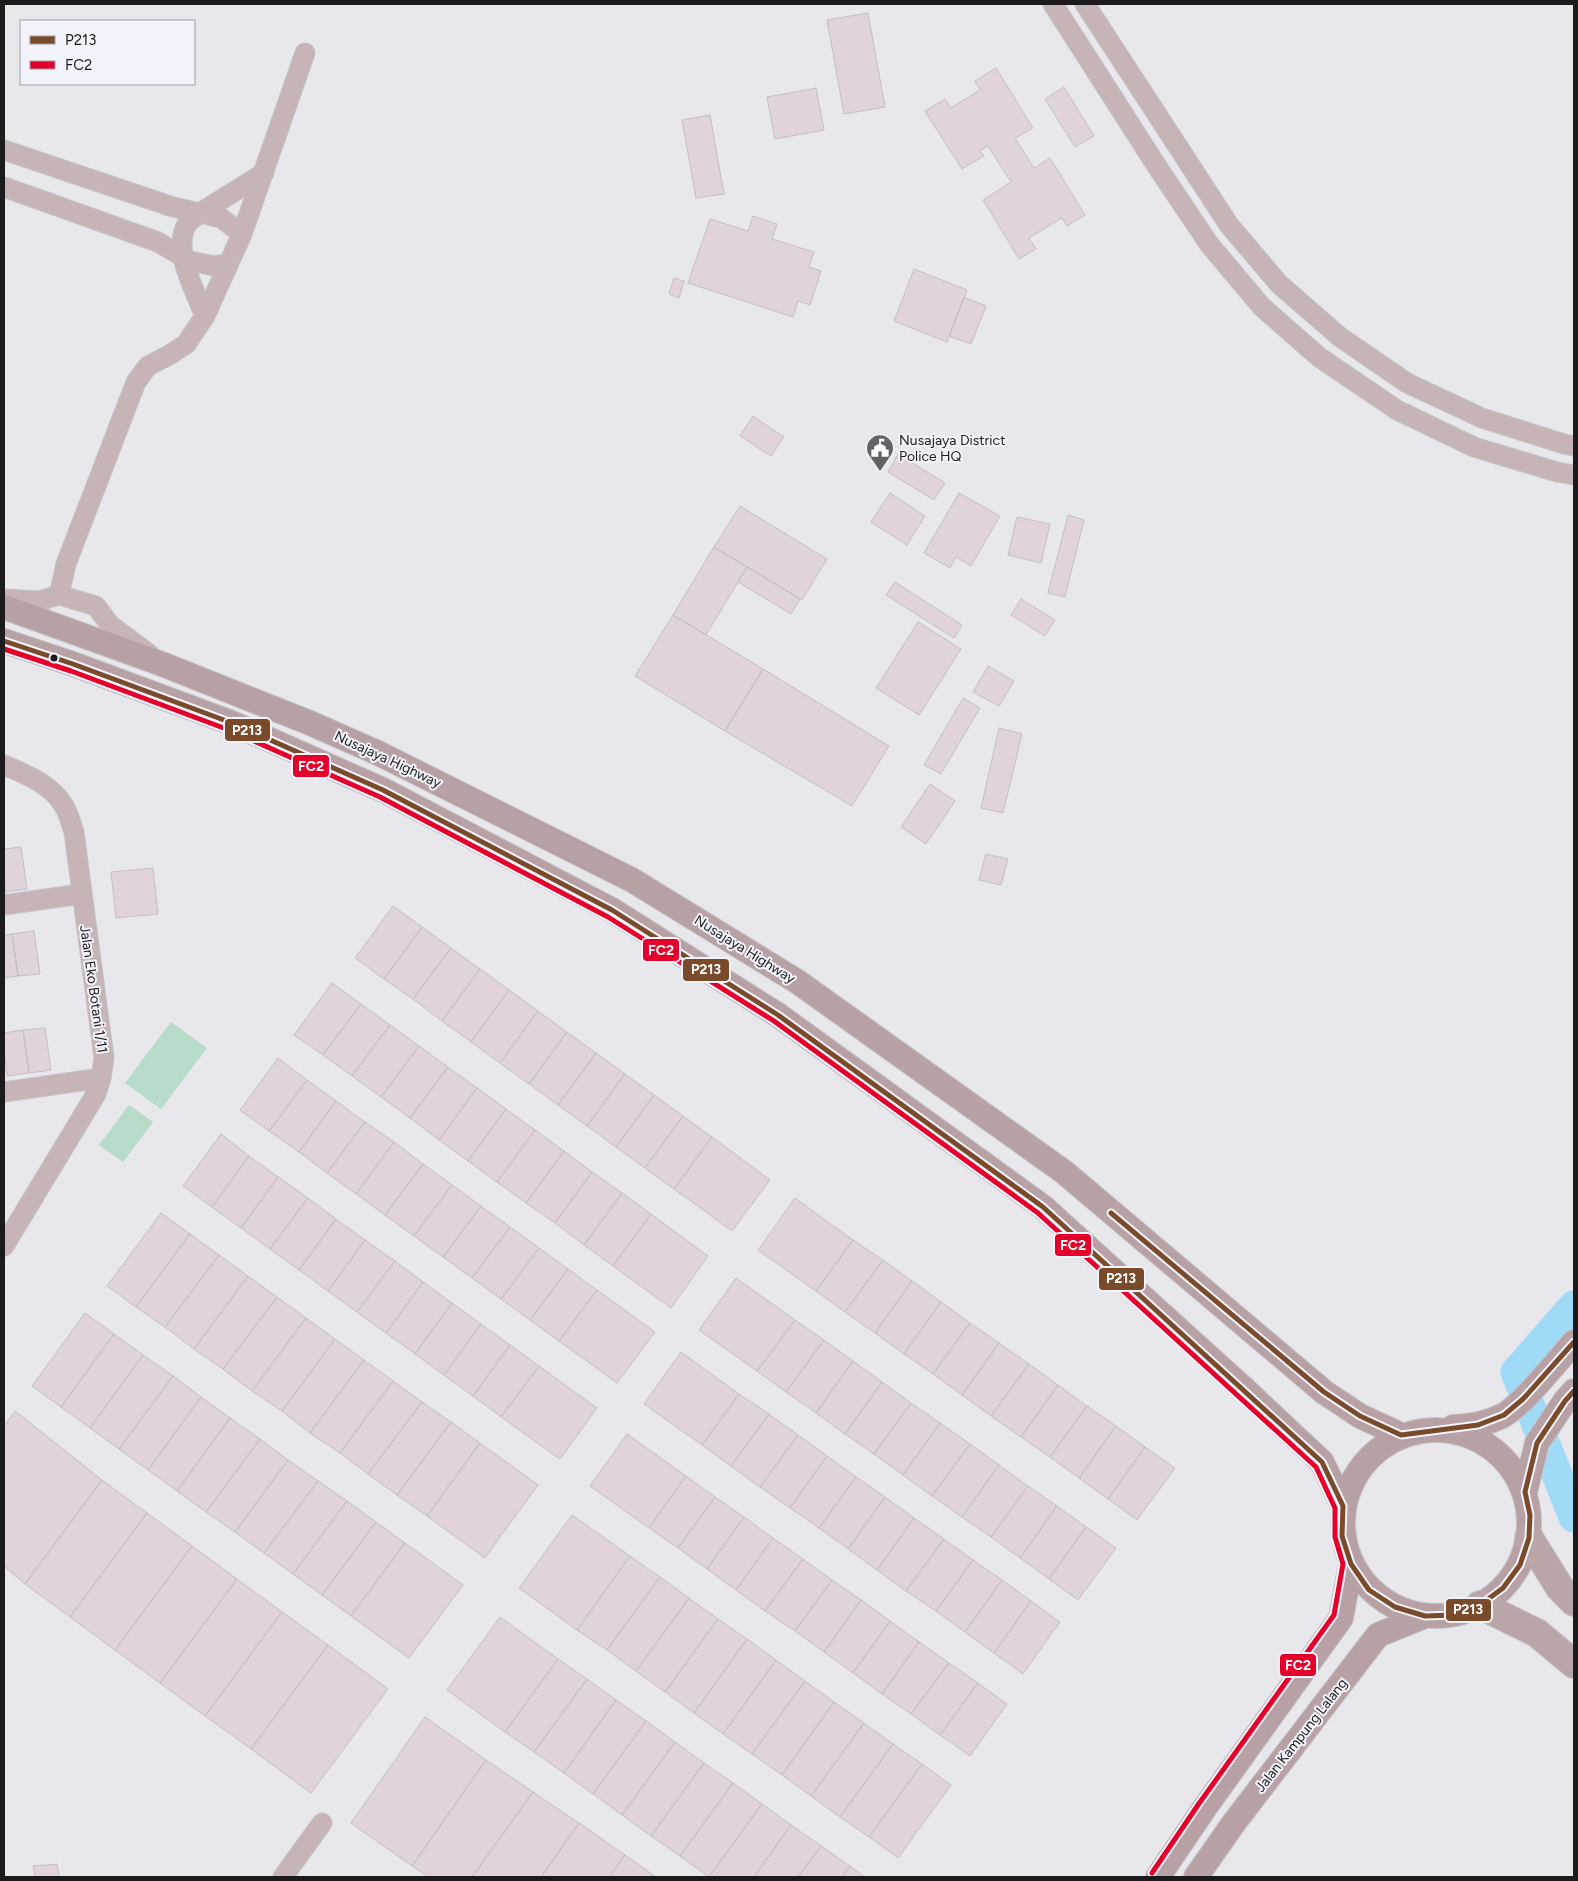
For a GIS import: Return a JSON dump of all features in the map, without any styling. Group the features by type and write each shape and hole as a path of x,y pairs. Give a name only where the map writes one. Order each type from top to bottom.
{"highway":[{"path":"1529,1538 1560,1588 1574,1602"},
{"path":"1480,1605 1537,1633 1574,1664"}],"main road":[{"name":"Nusajaya Highway","path":"4,607 238,693 378,753 632,880 798,982 1064,1172 1324,1392 1360,1416 1401,1435"},
{"path":"4,641 73,664 232,724 383,790 612,910 778,1015 1042,1207 1322,1462 1342,1506"},
{"path":"1439,1428 1476,1437 1506,1460 1525,1492 1530,1515 1529,1538 1520,1565 1503,1588 1480,1605 1454,1615 1426,1616 1395,1608 1369,1590 1351,1564 1342,1536 1342,1506 1354,1476 1374,1451 1401,1435 1439,1428 1478,1425 1504,1415 1523,1399 1574,1342"},
{"path":"1525,1492 1537,1443 1565,1401 1574,1391"},
{"path":"1158,1877 1204,1809 1341,1618 1351,1564"},
{"name":"Jalan Kampung Lalang","path":"1196,1877 1233,1824 1378,1635 1426,1616"}],"street":[{"path":"1053,4 1209,244 1262,307 1319,357 1397,410 1474,447 1557,472 1574,475"},
{"path":"1085,4 1229,226 1279,284 1340,338 1407,384 1482,418 1574,446"},
{"path":"59,594 66,564 136,382 148,366 186,344 205,316 242,234 305,53"},
{"path":"4,150 173,206 221,218 242,234"},
{"path":"205,316 182,257 182,242 187,225 200,213 264,173"},
{"path":"4,187 158,242 182,257 206,265 214,266 229,263"},
{"path":"4,599 39,601 59,594 96,606 115,629 162,664"},
{"name":"Jalan Eko Botani 1/11","path":"4,765 38,780 50,789 65,807 74,832 104,1058 96,1094 4,1246"},
{"path":"4,905 82,894"},
{"path":"4,1092 101,1078"},
{"path":"284,1877 322,1822"}],"green space":[{"path":"171,1022 207,1048 161,1109 125,1083"},
{"path":"129,1105 153,1122 123,1162 99,1145"}],"building":[{"path":"868,13 885,107 844,114 827,20"},
{"path":"996,68 1033,128 1015,138 1034,168 1050,158 1085,215 1067,226 1062,218 1029,238 1036,249 1019,259 983,200 1011,182 988,146 980,151 984,156 962,169 925,111 945,99 951,108 980,90 975,81"},
{"path":"1064,87 1094,136 1075,147 1045,99"},
{"path":"816,88 824,130 775,139 767,97"},
{"path":"710,115 724,194 696,198 682,120"},
{"path":"753,216 777,224 772,239 814,252 809,267 821,271 810,305 798,301 793,317 688,283 710,219 748,231"},
{"path":"914,269 967,290 947,342 894,321"},
{"path":"674,278 684,281 679,298 669,294"},
{"path":"964,297 986,306 971,344 949,336"},
{"path":"753,416 784,437 771,456 740,436"},
{"path":"898,454 945,483 934,500 888,472"},
{"path":"890,493 925,516 907,545 871,522"},
{"path":"959,493 1000,516 971,566 956,557 950,568 924,553"},
{"path":"740,506 827,559 802,600 714,547"},
{"path":"1068,515 1084,520 1065,597 1048,593"},
{"path":"1017,517 1050,524 1041,563 1008,555"},
{"path":"714,547 747,567 706,635 673,615"},
{"path":"747,567 800,599 791,614 738,582"},
{"path":"895,582 962,625 954,638 886,595"},
{"path":"1021,599 1055,620 1045,636 1011,615"},
{"path":"673,615 763,669 725,731 635,676"},
{"path":"918,622 961,649 919,715 876,688"},
{"path":"988,666 1014,681 999,706 973,692"},
{"path":"763,669 889,746 852,806 725,731"},
{"path":"963,698 980,708 941,774 924,765"},
{"path":"999,728 1022,734 1003,813 981,808"},
{"path":"930,784 955,801 926,844 901,827"},
{"path":"21,847 27,889 5,892 4,849"},
{"path":"986,854 1008,859 1001,885 979,880"},
{"path":"153,868 158,914 116,918 111,872"},
{"path":"393,906 422,927 384,979 355,958"},
{"path":"422,927 451,948 413,999 384,979"},
{"path":"34,931 40,974 18,976 12,934"},
{"path":"12,934 18,976 4,978 4,935"},
{"path":"451,948 480,969 442,1021 413,999"},
{"path":"480,969 509,990 471,1042 442,1021"},
{"path":"332,983 361,1004 323,1055 294,1035"},
{"path":"509,990 538,1011 500,1063 471,1042"},
{"path":"361,1004 390,1025 352,1076 323,1055"},
{"path":"538,1011 567,1032 529,1084 500,1063"},
{"path":"390,1025 419,1046 381,1097 352,1076"},
{"path":"45,1028 51,1070 29,1073 23,1030"},
{"path":"23,1030 29,1073 7,1076 4,1033"},
{"path":"567,1032 596,1053 558,1105 529,1084"},
{"path":"419,1046 448,1067 410,1118 381,1097"},
{"path":"596,1053 625,1074 587,1126 558,1105"},
{"path":"278,1058 307,1080 269,1131 240,1110"},
{"path":"448,1067 477,1088 439,1140 410,1118"},
{"path":"625,1074 654,1095 616,1147 587,1126"},
{"path":"307,1080 336,1101 299,1152 269,1131"},
{"path":"477,1088 506,1109 468,1161 439,1140"},
{"path":"654,1095 683,1116 645,1168 616,1147"},
{"path":"336,1101 365,1122 327,1173 299,1152"},
{"path":"506,1109 535,1130 497,1182 468,1161"},
{"path":"683,1116 712,1137 674,1189 645,1168"},
{"path":"365,1122 394,1142 356,1194 327,1173"},
{"path":"535,1130 564,1151 526,1203 497,1182"},
{"path":"221,1134 249,1156 212,1207 183,1186"},
{"path":"712,1137 770,1180 732,1231 674,1189"},
{"path":"394,1142 423,1164 385,1215 356,1194"},
{"path":"564,1151 592,1172 555,1223 526,1203"},
{"path":"249,1156 278,1177 241,1228 212,1207"},
{"path":"423,1164 452,1185 414,1236 385,1215"},
{"path":"592,1172 622,1193 584,1245 555,1223"},
{"path":"278,1177 308,1198 270,1249 241,1228"},
{"path":"452,1185 481,1206 443,1257 414,1236"},
{"path":"622,1193 651,1214 613,1266 584,1245"},
{"path":"308,1198 336,1219 299,1270 270,1249"},
{"path":"795,1198 853,1240 816,1291 758,1250"},
{"path":"481,1206 510,1227 472,1278 443,1257"},
{"path":"161,1213 190,1234 136,1307 107,1286"},
{"path":"651,1214 708,1256 671,1308 613,1266"},
{"path":"336,1219 365,1240 328,1291 299,1270"},
{"path":"510,1227 539,1248 501,1299 472,1278"},
{"path":"190,1234 219,1255 165,1327 136,1307"},
{"path":"365,1240 395,1261 357,1312 328,1291"},
{"path":"853,1240 883,1260 845,1312 816,1291"},
{"path":"539,1248 568,1269 530,1320 501,1299"},
{"path":"219,1255 248,1276 194,1349 165,1327"},
{"path":"883,1260 912,1281 875,1333 845,1312"},
{"path":"395,1261 423,1282 386,1333 357,1312"},
{"path":"568,1269 597,1290 559,1341 530,1320"},
{"path":"248,1276 277,1297 223,1369 194,1349"},
{"path":"736,1278 795,1320 757,1371 699,1330"},
{"path":"912,1281 941,1302 904,1354 875,1333"},
{"path":"423,1282 452,1303 415,1354 386,1333"},
{"path":"597,1290 655,1332 617,1383 559,1341"},
{"path":"277,1297 306,1318 252,1391 223,1369"},
{"path":"941,1302 970,1323 933,1374 904,1354"},
{"path":"452,1303 481,1324 444,1375 415,1354"},
{"path":"85,1313 114,1334 61,1407 32,1386"},
{"path":"306,1318 335,1339 282,1411 252,1391"},
{"path":"795,1320 824,1340 786,1392 757,1371"},
{"path":"970,1323 999,1343 962,1395 933,1374"},
{"path":"481,1324 510,1345 473,1396 444,1375"},
{"path":"114,1334 143,1355 90,1428 61,1407"},
{"path":"335,1339 364,1360 310,1433 282,1411"},
{"path":"824,1340 853,1361 816,1413 786,1392"},
{"path":"999,1343 1029,1364 991,1416 962,1395"},
{"path":"510,1345 539,1366 501,1417 473,1396"},
{"path":"681,1352 739,1394 702,1445 644,1404"},
{"path":"143,1355 173,1376 119,1449 90,1428"},
{"path":"364,1360 393,1381 340,1453 310,1433"},
{"path":"853,1361 882,1382 845,1434 816,1413"},
{"path":"1029,1364 1058,1385 1021,1437 991,1416"},
{"path":"539,1366 597,1408 560,1459 501,1417"},
{"path":"173,1376 201,1397 148,1470 119,1449"},
{"path":"393,1381 422,1402 368,1474 340,1453"},
{"path":"882,1382 911,1403 874,1454 845,1434"},
{"path":"1058,1385 1087,1406 1050,1457 1021,1437"},
{"path":"739,1394 769,1414 731,1466 702,1445"},
{"path":"201,1397 230,1418 177,1491 148,1470"},
{"path":"422,1402 451,1422 397,1495 368,1474"},
{"path":"911,1403 940,1423 903,1475 874,1454"},
{"path":"1087,1406 1116,1426 1079,1478 1050,1457"},
{"path":"15,1411 102,1480 25,1584 4,1566 4,1426"},
{"path":"769,1414 798,1435 760,1487 731,1466"},
{"path":"230,1418 260,1439 206,1512 177,1491"},
{"path":"451,1422 480,1443 427,1516 397,1495"},
{"path":"940,1423 970,1444 932,1496 903,1475"},
{"path":"1116,1426 1145,1447 1108,1499 1079,1478"},
{"path":"627,1434 686,1476 649,1528 590,1486"},
{"path":"798,1435 827,1456 790,1508 760,1487"},
{"path":"260,1439 288,1460 235,1532 206,1512"},
{"path":"480,1443 538,1485 485,1558 427,1516"},
{"path":"970,1444 999,1465 962,1517 932,1496"},
{"path":"1145,1447 1175,1468 1137,1520 1108,1499"},
{"path":"827,1456 856,1477 819,1528 790,1508"},
{"path":"288,1460 318,1481 264,1553 235,1532"},
{"path":"999,1465 1028,1486 991,1537 962,1517"},
{"path":"686,1476 715,1497 678,1548 649,1528"},
{"path":"856,1477 885,1497 848,1549 819,1528"},
{"path":"102,1480 147,1513 70,1617 25,1584"},
{"path":"318,1481 347,1501 293,1574 264,1553"},
{"path":"1028,1486 1057,1506 1020,1558 991,1537"},
{"path":"715,1497 744,1517 707,1569 678,1548"},
{"path":"885,1497 914,1518 877,1570 848,1549"},
{"path":"347,1501 376,1522 322,1595 293,1574"},
{"path":"1057,1506 1086,1527 1049,1579 1020,1558"},
{"path":"147,1513 192,1546 115,1650 70,1617"},
{"path":"572,1515 630,1556 577,1630 519,1588"},
{"path":"744,1517 773,1538 736,1590 707,1569"},
{"path":"914,1518 944,1539 906,1591 877,1570"},
{"path":"376,1522 405,1543 351,1616 322,1595"},
{"path":"1086,1527 1116,1548 1078,1600 1049,1579"},
{"path":"773,1538 803,1559 765,1611 736,1590"},
{"path":"944,1539 973,1560 936,1611 906,1591"},
{"path":"405,1543 463,1585 409,1658 351,1616"},
{"path":"192,1546 237,1579 160,1683 115,1650"},
{"path":"630,1556 660,1577 607,1650 577,1630"},
{"path":"803,1559 832,1580 795,1631 765,1611"},
{"path":"973,1560 1002,1580 965,1632 936,1611"},
{"path":"660,1577 689,1598 636,1671 607,1650"},
{"path":"237,1579 282,1612 205,1716 160,1683"},
{"path":"832,1580 861,1600 824,1652 795,1631"},
{"path":"1002,1580 1031,1601 994,1653 965,1632"},
{"path":"689,1598 718,1619 665,1692 636,1671"},
{"path":"861,1600 890,1621 853,1673 824,1652"},
{"path":"1031,1601 1060,1622 1023,1674 994,1653"},
{"path":"282,1612 328,1645 251,1749 205,1716"},
{"path":"500,1617 558,1659 505,1732 447,1690"},
{"path":"718,1619 747,1639 694,1713 665,1692"},
{"path":"890,1621 919,1642 882,1694 853,1673"},
{"path":"747,1639 776,1660 723,1734 694,1713"},
{"path":"919,1642 949,1663 911,1714 882,1694"},
{"path":"328,1645 388,1689 311,1793 251,1749"},
{"path":"558,1659 587,1679 534,1752 505,1732"},
{"path":"776,1660 805,1681 752,1754 723,1734"},
{"path":"949,1663 978,1683 940,1735 911,1714"},
{"path":"587,1679 616,1700 564,1773 534,1752"},
{"path":"805,1681 834,1702 782,1775 752,1754"},
{"path":"978,1683 1007,1704 970,1756 940,1735"},
{"path":"616,1700 646,1721 593,1794 564,1773"},
{"path":"834,1702 864,1723 811,1796 782,1775"},
{"path":"425,1717 486,1760 412,1866 351,1823"},
{"path":"646,1721 675,1742 622,1815 593,1794"},
{"path":"864,1723 893,1744 840,1817 811,1796"},
{"path":"675,1742 704,1763 651,1836 622,1815"},
{"path":"893,1744 922,1764 869,1837 840,1817"},
{"path":"486,1760 533,1792 472,1877 429,1877 412,1866"},
{"path":"704,1763 733,1783 680,1856 651,1836"},
{"path":"922,1764 951,1785 898,1858 869,1837"},
{"path":"733,1783 762,1804 709,1877 680,1856"},
{"path":"533,1792 579,1823 541,1877 472,1877"},
{"path":"762,1804 791,1825 754,1877 709,1877"},
{"path":"579,1823 625,1855 609,1877 541,1877"},
{"path":"791,1825 821,1846 798,1877 754,1877"},
{"path":"821,1846 850,1866 842,1877 798,1877"},
{"path":"625,1855 656,1877 609,1877"},
{"path":"57,1864 59,1877 35,1877 33,1866"},
{"path":"850,1866 865,1877 842,1877"}],"waterway":[{"path":"1574,1306 1516,1372 1574,1517"}],"transit line":[{"name":"P213","path":"4,641 73,664 232,723 383,790 612,910 778,1015 1043,1207 1322,1462 1343,1506 1342,1536 1351,1564 1369,1590 1395,1607 1425,1616 1454,1615 1480,1605 1503,1588 1520,1565 1529,1538 1530,1515 1525,1492 1537,1443 1565,1401 1574,1391"},
{"name":"FC2","path":"4,649 71,671 229,730 380,797 608,917 774,1021 1038,1213 1316,1467 1335,1508 1335,1537 1343,1564 1334,1615 1198,1805 1152,1873"},
{"name":"P213","path":"1111,1213 1324,1392 1360,1416 1401,1435 1478,1425 1504,1415 1523,1399 1574,1342"}],"place":[{"name":"Nusajaya District Police HQ","path":"880,472"}]}
